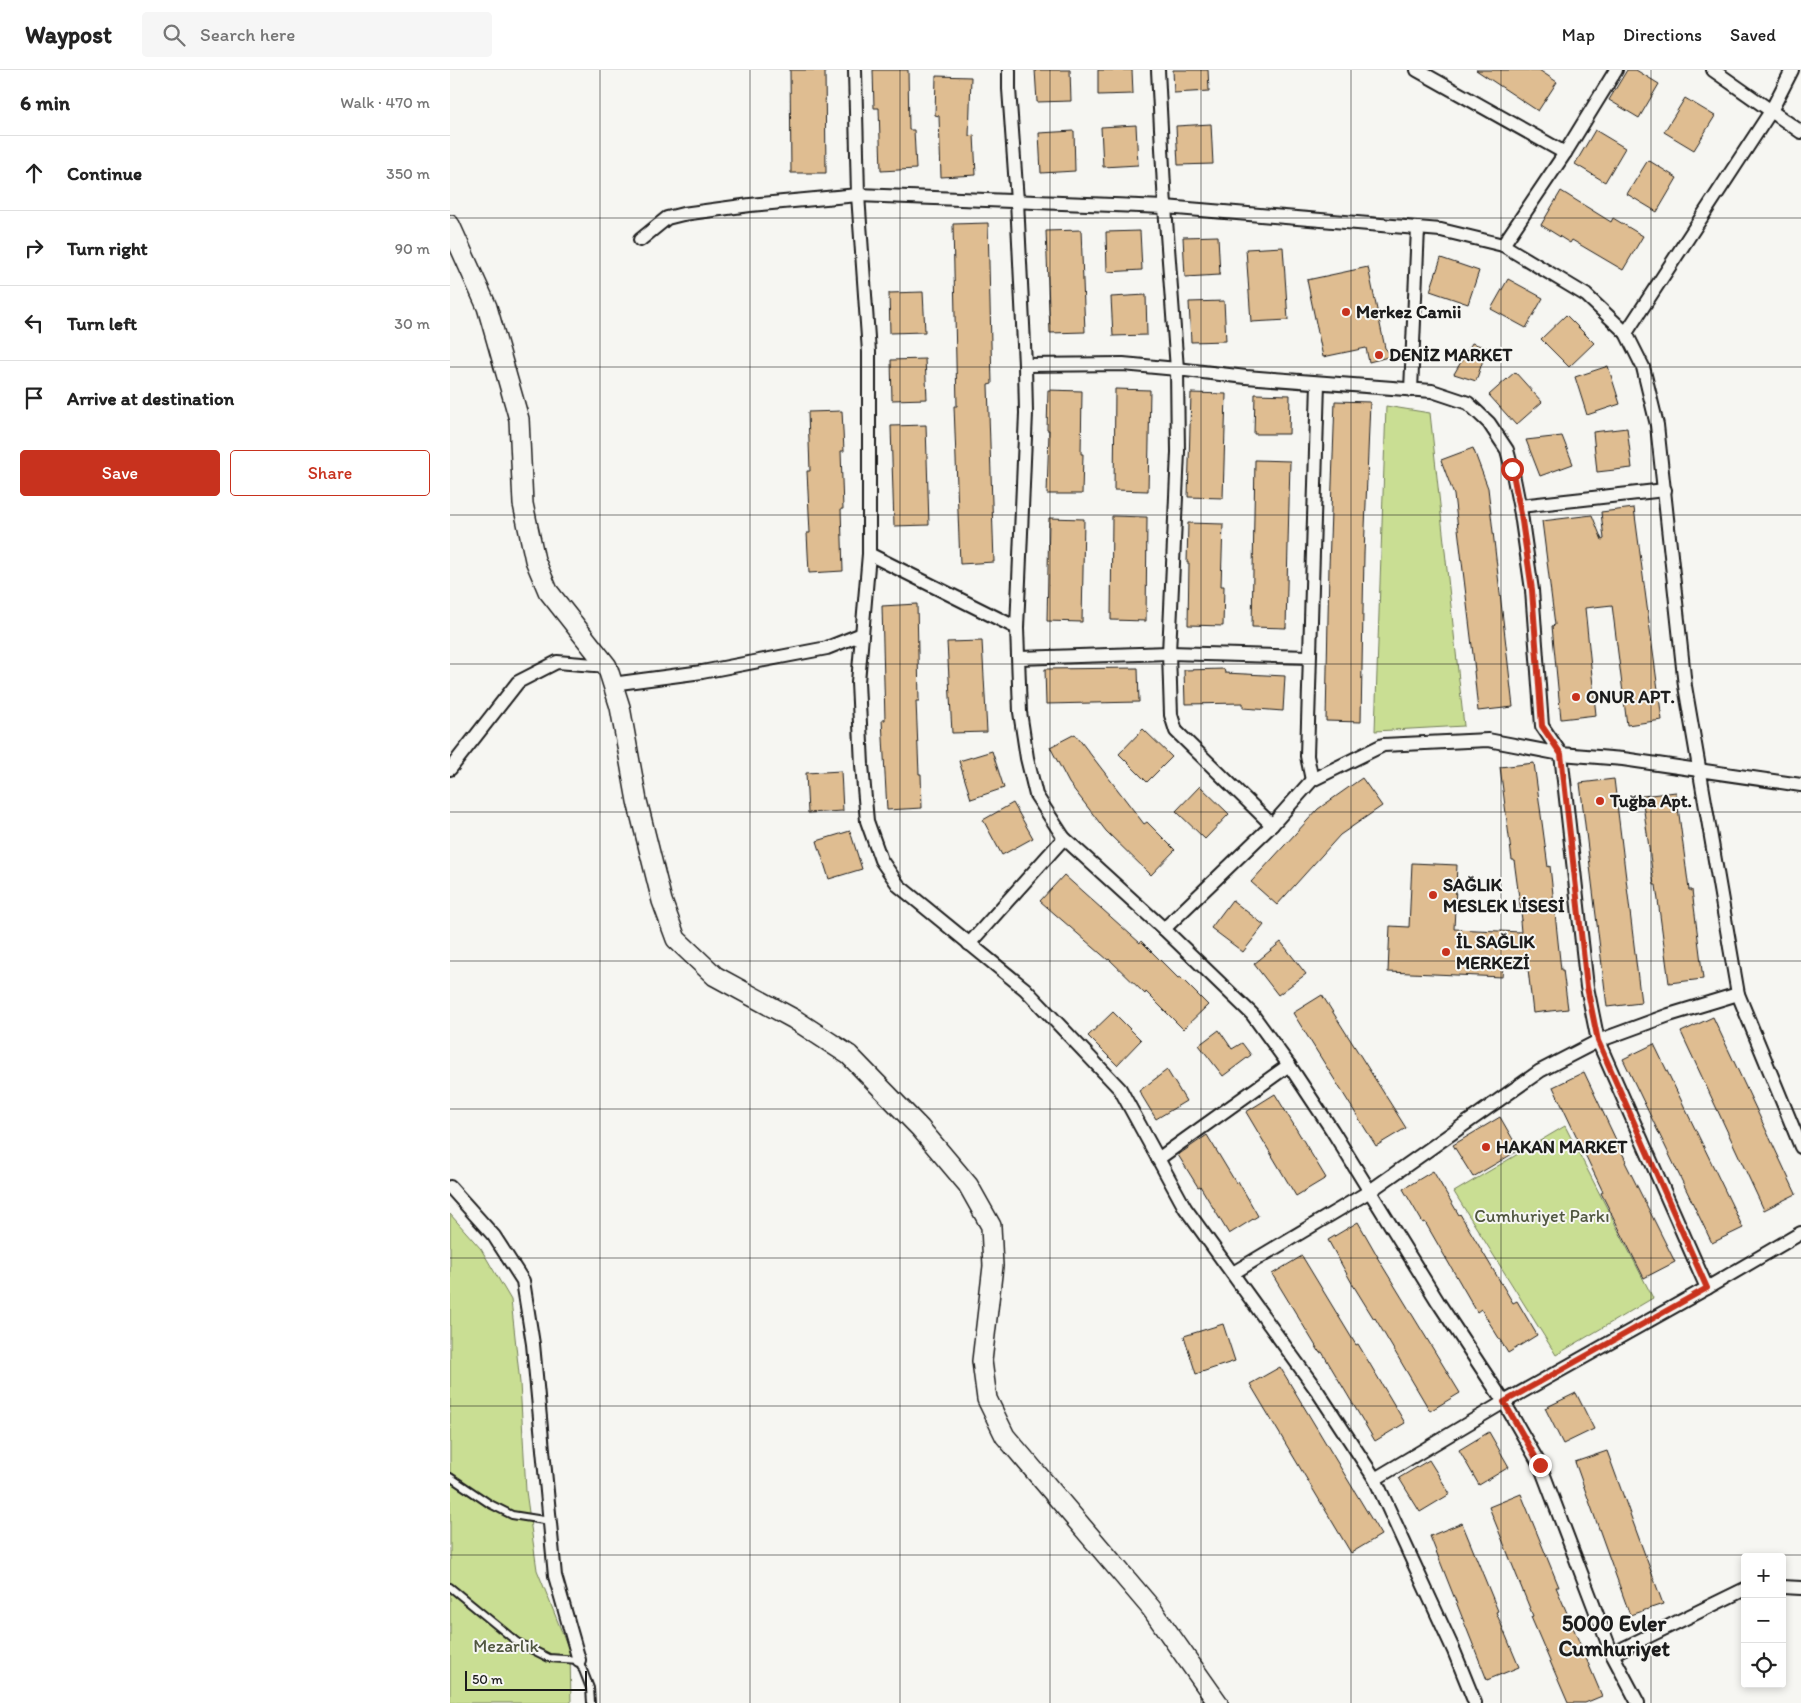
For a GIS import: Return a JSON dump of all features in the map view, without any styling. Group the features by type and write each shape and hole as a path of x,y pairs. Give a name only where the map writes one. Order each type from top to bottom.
{"street":[{"path":"855,70 858,194 869,352 869,554 858,682 867,821 881,860 899,886 1025,990 1120,1089 1185,1208 1318,1392 1374,1479 1454,1651 1475,1703"},
{"path":"1009,70 1017,201 1026,413 1017,628 1020,712 1026,758 1036,795 1064,838 1164,929 1252,1014 1289,1065 1370,1191 1438,1302 1504,1402 1540,1465 1612,1654 1638,1703"},
{"path":"1158,70 1165,207 1177,369 1178,452 1169,653 1171,714 1176,731 1272,825"},
{"path":"1417,70 1565,153"},
{"path":"1503,246 1565,153 1616,70"},
{"path":"1713,70 1801,132"},
{"path":"1626,333 1771,111 1792,70"},
{"path":"640,240 667,218 683,214 858,194 1165,207 1440,230 1503,246 1586,295 1626,333 1643,368 1658,425 1685,686 1701,770 1738,994 1801,1147"},
{"path":"450,225 487,308 519,419 523,504 535,560 548,591 607,666 620,707 637,801 662,901 676,939 715,976 794,1019 849,1055 920,1128 968,1185 991,1226 993,1266 982,1362 987,1400 1005,1436 1151,1608 1218,1703"},
{"path":"1411,390 1418,228"},
{"path":"1025,365 1123,364 1246,377 1432,391 1468,403 1489,423 1507,450 1520,506 1532,590 1542,726 1561,754 1587,987 1598,1041 1707,1288"},
{"path":"1312,780 1307,756 1318,383"},
{"path":"1520,506 1666,490"},
{"path":"869,554 1017,628"},
{"path":"612,684 702,672 827,648 862,634"},
{"path":"1018,658 1169,653 1309,657"},
{"path":"450,769 518,682 557,662 607,666"},
{"path":"1164,929 1272,825 1312,780 1383,745 1488,740 1561,754 1623,759 1801,785"},
{"path":"969,944 1064,838"},
{"path":"1233,1273 1370,1191 1540,1071 1598,1041 1669,1015 1738,994"},
{"path":"1158,1159 1289,1065"},
{"path":"450,1187 494,1236 523,1281 533,1344 555,1576 580,1660"},
{"path":"1374,1479 1504,1402 1707,1288 1801,1232"},
{"path":"1786,1587 1801,1588"},
{"path":"1612,1654 1741,1591"}],"lane":[{"path":"450,1477 490,1504 512,1515 550,1521"},
{"path":"450,1587 517,1642 549,1658 580,1660 590,1688 591,1703"}],"green space":[{"path":"1386,406 1430,413 1464,726 1375,731"},
{"name":"Cumhuriyet Parkı","path":"1565,1126 1653,1298 1556,1355 1454,1192"},
{"name":"Mezarlık","path":"450,1214 481,1249 511,1300 520,1383 526,1491 537,1570 570,1652 571,1703 450,1703"}],"building":[{"path":"790,70 825,70 826,173 791,173"},
{"path":"873,70 908,70 909,130 914,130 916,169 881,171 879,108 874,108"},
{"path":"1035,70 1070,70 1071,101 1037,102"},
{"path":"1098,70 1132,70 1133,94 1098,95"},
{"path":"1173,70 1208,70 1209,91 1174,93"},
{"path":"1476,70 1539,70 1557,82 1538,111"},
{"path":"1627,70 1636,70 1659,84 1639,118 1609,100"},
{"path":"936,76 971,77 969,136 974,135 976,175 941,177 939,116 935,115"},
{"path":"1685,98 1715,116 1694,150 1664,132"},
{"path":"1211,124 1213,164 1178,165 1176,126"},
{"path":"1136,125 1138,165 1103,167 1101,127"},
{"path":"1595,130 1625,148 1605,182 1575,164"},
{"path":"1074,131 1075,171 1041,173 1039,133"},
{"path":"1648,160 1677,178 1657,212 1627,194"},
{"path":"1561,191 1611,222 1613,218 1643,236 1623,270 1572,240 1570,243 1541,225"},
{"path":"988,223 992,384 988,385 994,562 960,564 954,406 957,406 953,224"},
{"path":"1081,230 1085,332 1050,333 1046,231"},
{"path":"1140,231 1142,270 1107,272 1106,232"},
{"path":"1218,236 1220,275 1185,277 1183,237"},
{"path":"1283,247 1288,320 1251,322 1246,249"},
{"path":"1441,258 1479,271 1468,304 1430,291"},
{"name":"Merkez Camii","path":"1368,267 1385,348 1392,356 1369,362 1366,348 1323,357 1307,280"},
{"path":"1508,279 1543,298 1526,328 1491,309"},
{"path":"923,292 925,332 890,333 889,293"},
{"path":"1146,295 1147,335 1113,336 1111,297"},
{"path":"1224,301 1226,341 1191,342 1189,302"},
{"path":"1566,315 1594,343 1569,367 1541,339"},
{"path":"1472,343 1487,348 1476,381 1454,374"},
{"path":"925,359 927,399 892,400 891,360"},
{"path":"1608,366 1620,404 1587,415 1575,377"},
{"path":"1515,372 1542,402 1516,425 1489,395"},
{"path":"1115,389 1150,390 1148,491 1114,490"},
{"path":"1048,390 1082,391 1082,494 1047,494"},
{"path":"1191,393 1226,394 1223,498 1188,497"},
{"path":"1255,394 1290,395 1289,434 1254,434"},
{"path":"1335,401 1370,402 1364,554 1361,722 1326,721"},
{"path":"842,411 844,451 841,451 843,571 809,573 807,533 810,533 807,471 810,471 808,412"},
{"path":"926,425 929,525 894,526 891,426"},
{"path":"1627,428 1632,468 1597,472 1593,432"},
{"path":"1562,436 1573,464 1540,476 1526,440"},
{"path":"1473,448 1488,488 1513,707 1478,711 1454,495 1441,460"},
{"path":"1255,460 1290,461 1286,628 1252,627"},
{"path":"1634,508 1662,720 1627,725 1612,605 1585,608 1596,715 1561,719 1552,626 1555,625 1542,521 1592,515 1602,540 1604,539 1601,512"},
{"path":"1112,516 1147,517 1146,621 1111,620"},
{"path":"1049,518 1084,519 1082,622 1047,621"},
{"path":"1188,523 1223,524 1221,586 1224,586 1223,626 1188,625"},
{"path":"917,604 919,701 916,701 922,808 887,810 882,720 885,720 882,606"},
{"path":"982,641 987,732 952,733 947,642"},
{"path":"1138,668 1139,702 1046,704 1045,669"},
{"path":"1224,669 1225,673 1285,676 1283,711 1243,708 1243,703 1185,704 1184,670"},
{"path":"1143,729 1172,757 1147,782 1119,754"},
{"path":"1075,734 1144,824 1147,822 1175,850 1151,875 1106,831 1069,783 1050,747"},
{"path":"992,751 1004,788 971,799 959,761"},
{"path":"1534,763 1548,867 1550,866 1561,970 1563,970 1568,1009 1533,1013 1527,960 1503,963 1502,977 1388,972 1390,926 1409,927 1412,863 1457,865 1454,929 1521,932 1520,921 1522,920 1500,767"},
{"path":"841,771 843,811 808,813 806,773"},
{"path":"1362,778 1382,806 1340,835 1277,905 1251,882 1318,809"},
{"path":"1614,779 1641,1003 1607,1007 1580,783"},
{"path":"1200,786 1229,814 1205,839 1176,811"},
{"path":"1676,792 1689,890 1692,890 1703,979 1669,983 1642,796"},
{"path":"1013,803 1033,838 1002,855 983,820"},
{"path":"850,831 862,869 829,879 817,841"},
{"path":"1064,875 1140,943 1141,941 1208,1005 1183,1029 1146,992 1145,994 1109,959 1040,901"},
{"path":"1232,900 1264,925 1243,952 1211,928"},
{"path":"1281,942 1306,974 1278,995 1254,964"},
{"path":"1322,995 1406,1128 1376,1146 1293,1013"},
{"path":"1113,1012 1141,1040 1117,1065 1088,1036"},
{"path":"1713,1017 1796,1194 1764,1210 1681,1032"},
{"path":"1219,1030 1232,1049 1242,1043 1251,1055 1223,1076 1199,1045"},
{"path":"1654,1044 1743,1228 1712,1243 1623,1059"},
{"path":"1167,1070 1186,1101 1156,1119 1139,1091"},
{"path":"1584,1072 1625,1162 1675,1262 1644,1278 1601,1193 1603,1192 1553,1087"},
{"path":"1275,1094 1326,1178 1296,1196 1246,1112"},
{"name":"HAKAN MARKET","path":"1500,1117 1519,1150 1473,1177 1453,1145"},
{"path":"1207,1135 1236,1183 1238,1181 1258,1216 1229,1234 1200,1186 1198,1187 1178,1155"},
{"path":"1433,1171 1513,1303 1517,1301 1537,1335 1508,1353 1481,1309 1477,1312 1425,1222 1423,1223 1403,1189"},
{"path":"1358,1222 1377,1257 1460,1393 1430,1411 1375,1318 1353,1285 1328,1240"},
{"path":"1302,1256 1405,1423 1375,1441 1322,1352 1320,1353 1272,1274"},
{"path":"1223,1324 1235,1361 1196,1374 1184,1336"},
{"path":"1280,1367 1381,1535 1351,1553 1250,1384"},
{"path":"1576,1393 1594,1429 1563,1444 1545,1408"},
{"path":"1489,1432 1509,1467 1479,1485 1459,1450"},
{"path":"1607,1451 1663,1604 1630,1615 1575,1462"},
{"path":"1429,1460 1450,1494 1420,1512 1399,1478"},
{"path":"1521,1494 1559,1587 1556,1587 1602,1696 1585,1703 1568,1703 1531,1617 1533,1616 1489,1507"},
{"path":"1462,1523 1519,1667 1487,1680 1430,1536"}],"place":[{"name":"Merkez Camii","path":"1346,312"},
{"name":"DENİZ MARKET","path":"1379,355"},
{"name":"ONUR APT.","path":"1576,697"},
{"name":"Tuğba Apt.","path":"1600,801"},
{"name":"SAĞLIK MESLEK LİSESİ","path":"1433,895"},
{"name":"İL SAĞLIK MERKEZİ","path":"1446,952"},
{"name":"HAKAN MARKET","path":"1486,1147"}],"district":[{"name":"5000 Evler Cumhuriyet","path":"1614,1636"}],"route":[{"path":"1512,469 1521,514 1532,590 1542,726 1561,754 1587,987 1598,1041 1707,1288 1504,1402 1540,1465"}]}
